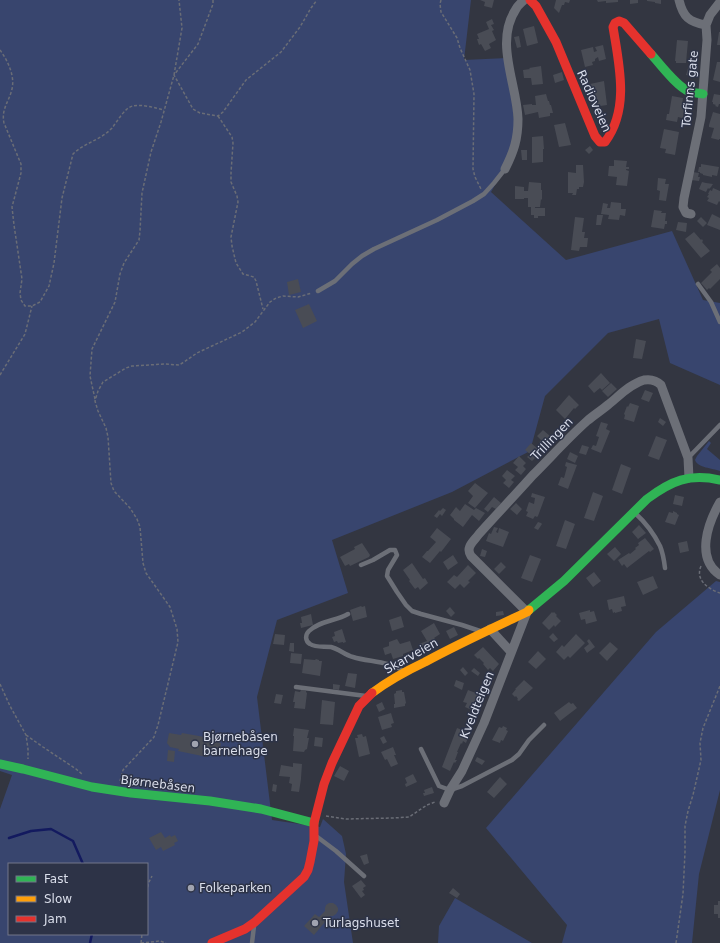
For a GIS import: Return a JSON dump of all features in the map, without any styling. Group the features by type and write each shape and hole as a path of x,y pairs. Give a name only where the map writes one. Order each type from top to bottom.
{"street":[{"path":"505,169 512,155 516,141 518,118 507,52 507,31 510,20 516,8 524,0"},
{"name":"Radioveien","path":"530,0 536,6 556,42 595,136 600,142 605,142 609,137 620,103 620,72 613,27 615,23 619,21 624,23 682,87 690,92 703,94"},
{"path":"679,0 682,10 689,20 694,23 706,25 710,16 720,2"},
{"name":"Torfinns gate","path":"691,214 686,213 683,207 701,117 707,40 706,25"},
{"name":"Trillingen","path":"527,612 469,554 469,548 561,445 592,416 632,386 649,379 658,382 688,458 689,478"},
{"name":"Skarveien","path":"212,943 245,929 265,914 304,877 310,862 315,819 324,784 337,751 359,706 368,696 384,684 452,647 527,612 564,581 634,511 659,490 675,482 699,476 720,480"},
{"path":"720,502 712,517 706,537 706,552 709,563 714,571 720,575"},
{"name":"Kveldteigen","path":"444,803 462,771 481,730 527,612"},
{"path":"487,631 511,652"},
{"name":"Bjørnebåsen","path":"0,764 26,769 73,782 118,791 250,807 279,813 301,820 315,819"}],"lane":[{"path":"318,291 335,281 362,256 437,220 484,194 505,169"},
{"path":"698,284 711,302 720,322"},
{"path":"688,458 720,425"},
{"path":"634,511 658,542 663,555 665,568"},
{"path":"361,565 390,550 395,550 397,555 388,570 387,576 396,592 412,611 426,616 487,631"},
{"path":"348,614 314,627 307,634 306,637 308,643 315,646 331,647 354,657 388,665 405,672"},
{"path":"296,687 368,696"},
{"path":"421,749 439,786 450,790 468,784 476,778 512,760 544,725"},
{"path":"314,836 336,851 364,876"},
{"path":"252,943 254,922"}],"path":[{"path":"118,791 123,770 154,737 178,642 177,628 170,607 146,574 143,563 140,527 137,519 130,508 114,490 111,483 108,437 95,401 90,376 92,349 115,302 120,274 124,263 139,240 142,194 151,152 174,75 182,28 179,0"},
{"path":"174,75 198,44 213,4 213,0"},
{"path":"218,116 223,112 246,80 281,52 317,0"},
{"path":"441,0 441,12 457,38 470,70 474,94 473,169 475,177 484,194"},
{"path":"0,50 10,68 13,80 12,89 3,116 4,123 21,164 21,173 12,207 22,278 20,293 21,300 25,306 32,306 40,302 49,286 54,263 62,198 73,154 78,149 105,135 126,110 132,106 164,110"},
{"path":"174,75 193,109 218,116 232,137 231,182 238,202 231,237 232,246 236,263 243,274 254,277 263,310"},
{"path":"95,401 98,390 103,382 126,368 132,366 165,364 179,365 197,353 242,332 255,322 263,310 276,298 282,296 298,297 318,291"},
{"path":"0,375 25,334 32,306"},
{"path":"706,552 699,570 700,577 704,584 720,593"},
{"path":"0,684 26,735 28,749 26,769"},
{"path":"676,943 684,894 686,819 701,760 700,743 703,728 720,686"},
{"path":"26,735 83,775"},
{"path":"315,819 409,817 427,805 435,802 444,803"},
{"path":"148,884 152,876"},
{"path":"141,943 160,941 166,943"}],"shaded area":[{"path":"0,0 471,0 464,60 507,58 517,146 491,192 566,260 672,231 703,300 720,303 720,385 670,363 659,319 608,333 545,396 530,451 452,492 332,540 348,593 277,620 257,697 272,820 320,827 323,819 342,836 346,854 344,882 353,943 0,943 0,809 12,775 0,771"},
{"path":"709,441 711,443 707,449 720,460 720,471 699,465 695,460"},
{"path":"716,581 720,582 720,790 699,874 692,943 562,943 567,925 486,828 656,632"},
{"path":"455,898 532,943 438,943 439,926"}],"building":[{"path":"480,0 494,0 492,8 484,6 485,2"},
{"path":"556,0 570,0 569,3 565,2 564,5 562,5 559,13 554,8"},
{"path":"597,0 618,0 618,2 606,3 606,1 598,2"},
{"path":"630,0 638,0 638,3 630,4"},
{"path":"661,0 661,4 647,1"},
{"path":"492,19 494,24 491,25 494,30 492,31 496,40 489,44 491,48 485,51 481,44 479,45 477,34 489,29 486,22"},
{"path":"534,26 538,43 527,46 523,29"},
{"path":"719,32 720,45 717,45"},
{"path":"519,36 521,47 517,48 514,37"},
{"path":"677,40 688,41 686,63 676,63 675,61"},
{"path":"603,45 606,59 599,61 598,57 592,62 593,65 585,67 581,50 593,47 594,52 597,51 595,47"},
{"path":"717,62 720,62 720,82 713,80"},
{"path":"689,65 698,67 696,77 686,75"},
{"path":"541,66 543,84 532,85 531,78 524,78 523,70"},
{"path":"562,72 564,80 555,83 553,75"},
{"path":"604,81 607,105 594,107 590,84"},
{"path":"546,94 553,113 550,113 550,116 539,118 538,112 525,115 523,105 536,105 535,96"},
{"path":"714,94 720,95 720,104 718,107 712,102"},
{"path":"672,96 683,98 682,105 685,106 683,117 678,117 677,122 666,120 667,114 669,114"},
{"path":"713,112 720,114 719,140 711,138 714,128 709,127 709,125"},
{"path":"565,123 571,145 559,147 554,125"},
{"path":"664,129 679,132 675,155 665,153 666,149 660,148"},
{"path":"543,136 543,162 532,163 532,137"},
{"path":"590,146 593,150 589,154 585,150"},
{"path":"521,150 527,150 527,160 522,160"},
{"path":"614,160 627,161 626,167 629,167 629,169 626,170 629,171 627,186 616,185 617,177 608,176 609,166 614,166"},
{"path":"701,164 719,167 717,176 712,175 712,177 698,172"},
{"path":"576,165 583,165 584,182 583,187 579,187 579,189 577,189 576,195 572,195 573,193 568,193 568,172 576,173"},
{"path":"693,172 699,173 699,181 691,180"},
{"path":"658,178 666,179 665,184 669,184 666,201 659,200 660,191 657,190"},
{"path":"529,182 541,183 542,200 541,199 540,207 535,208 545,208 545,216 538,216 538,218 534,218 534,215 531,215 531,207 528,207 528,198 515,199 515,186 524,187 524,191 528,191"},
{"path":"702,182 713,184 706,192 699,189"},
{"path":"713,188 720,191 720,202 719,201 717,205 707,201 709,198 707,197 708,194"},
{"path":"611,202 621,203 621,209 626,209 625,216 620,215 619,220 608,219 609,215 601,214 603,203 608,204 607,208 610,208"},
{"path":"654,210 662,211 661,213 666,213 665,221 667,221 667,224 665,224 664,229 651,227"},
{"path":"712,214 720,218 720,230 707,225"},
{"path":"597,215 603,215 601,225 596,225"},
{"path":"575,217 584,218 582,232 585,232 584,238 588,238 587,247 580,247 579,251 571,250"},
{"path":"701,217 707,223 703,227 697,221"},
{"path":"678,222 687,223 686,232 676,230"},
{"path":"694,232 701,240 702,239 702,242 710,251 701,258 685,239"},
{"path":"717,264 720,268 720,279 707,290 701,283 712,272 710,270"},
{"path":"298,279 301,292 289,295 287,282"},
{"path":"309,304 317,321 303,328 295,310"},
{"path":"636,339 646,341 642,359 633,358"},
{"path":"601,373 610,383 602,390 600,388 594,393 588,386"},
{"path":"611,383 617,389 608,397 602,391"},
{"path":"645,390 653,393 649,402 641,399"},
{"path":"569,395 579,405 575,409 574,408 565,419 556,410"},
{"path":"630,403 639,406 634,422 624,419 627,406 628,407"},
{"path":"660,418 666,422 663,426 658,422"},
{"path":"601,422 608,424 606,429 610,431 601,453 591,449 593,445 596,446 599,437 596,436"},
{"path":"543,430 550,436 547,439 550,442 544,448 539,443 541,440 537,436"},
{"path":"656,436 667,440 659,460 648,456"},
{"path":"531,443 538,449 535,453 538,455 532,461 527,457 530,454 525,450"},
{"path":"582,445 589,447 586,455 579,453"},
{"path":"570,452 578,456 575,463 567,459"},
{"path":"519,456 526,463 523,466 526,469 521,475 515,470 518,467 513,463"},
{"path":"566,462 577,465 568,489 558,485 561,477 564,478 567,467 565,466"},
{"path":"621,464 631,468 622,494 612,490"},
{"path":"507,470 515,476 511,480 514,482 509,488 503,483 506,480 502,476"},
{"path":"475,483 488,493 475,508 468,503 473,496 468,491"},
{"path":"593,492 603,496 594,521 584,518"},
{"path":"532,493 545,497 538,516 535,516 533,519 526,516 529,502 534,504 535,498 531,497"},
{"path":"675,495 684,497 682,506 673,504"},
{"path":"494,497 501,503 496,509 492,507 488,512 484,509"},
{"path":"516,503 522,509 517,515 510,509"},
{"path":"465,504 474,510 476,508 485,513 479,521 472,515 463,527 450,515 456,507 460,511"},
{"path":"443,508 446,510 442,516 440,514 437,518 434,516 439,510 440,511"},
{"path":"673,511 679,515 675,525 665,522 669,512 673,513"},
{"path":"565,520 575,524 566,549 556,546"},
{"path":"538,522 542,524 538,530 534,528"},
{"path":"639,525 646,533 638,539 632,532"},
{"path":"494,527 498,528 496,532 498,533 499,528 509,532 503,547 486,541 489,533 491,534"},
{"path":"437,528 451,539 430,563 422,557 436,542 430,537"},
{"path":"645,538 654,549 650,552 649,551 627,568 624,564 622,566 618,560 629,553 630,554 639,545 638,543"},
{"path":"687,541 689,551 680,553 678,543"},
{"path":"362,543 370,555 369,557 350,566 349,564 345,566 340,557 355,549 354,547"},
{"path":"615,547 621,554 614,561 607,554"},
{"path":"482,549 487,551 485,557 480,556"},
{"path":"453,555 458,563 448,570 443,562"},
{"path":"530,555 541,559 532,582 521,578"},
{"path":"501,562 506,567 499,574 494,569"},
{"path":"412,563 423,579 425,578 428,583 420,590 418,587 415,589 403,570"},
{"path":"468,565 476,573 468,581 470,582 464,588 460,584 455,589 447,582 454,575 457,577"},
{"path":"594,572 601,581 593,587 586,578"},
{"path":"653,576 658,588 643,595 637,582"},
{"path":"624,596 626,606 621,607 622,611 613,613 612,609 609,610 607,600"},
{"path":"365,606 367,617 353,621 350,610"},
{"path":"450,607 455,613 451,617 446,611"},
{"path":"590,610 590,612 594,611 597,621 586,624 585,619 581,620 579,613"},
{"path":"503,611 504,615 496,616 496,612"},
{"path":"552,612 557,615 556,616 561,621 549,630 542,623"},
{"path":"311,614 313,625 301,628 301,617"},
{"path":"401,616 404,627 392,631 389,620"},
{"path":"434,623 440,634 431,642 433,645 423,651 419,644 427,641 421,631"},
{"path":"454,627 458,635 450,639 446,631"},
{"path":"342,629 346,642 334,642 332,637 335,636 334,632"},
{"path":"553,633 558,639 554,642 549,637"},
{"path":"275,634 285,635 284,645 273,644"},
{"path":"576,634 585,643 570,658 568,656 564,660 556,652 562,645 564,647"},
{"path":"397,639 400,644 410,641 413,650 403,654 403,656 393,659 391,653 385,655 383,648 389,646 389,642"},
{"path":"589,639 595,647 587,653 584,648 589,644 587,641"},
{"path":"610,642 618,649 607,661 599,653"},
{"path":"290,643 294,643 294,652 289,651"},
{"path":"483,647 499,664 493,671 490,668 488,670 483,664 484,663 474,655"},
{"path":"538,651 546,659 536,669 528,662"},
{"path":"291,653 302,654 301,664 290,663"},
{"path":"304,659 316,659 322,661 320,676 302,673"},
{"path":"463,667 468,673 465,676 460,670"},
{"path":"474,668 480,673 478,676 471,671"},
{"path":"348,673 357,674 355,688 345,686"},
{"path":"456,680 464,683 462,690 454,686"},
{"path":"524,680 533,688 519,701 517,700 518,699 516,696 515,697 512,694"},
{"path":"333,684 340,685 339,690 333,689"},
{"path":"301,690 306,691 307,693 305,709 294,708 295,702 293,702 295,691 300,692"},
{"path":"402,690 402,692 404,692 406,703 405,706 394,708 394,694 396,691"},
{"path":"468,690 481,695 474,711 465,707 467,703 463,702"},
{"path":"276,694 283,695 281,704 274,703"},
{"path":"322,700 335,702 333,725 320,724"},
{"path":"382,702 385,709 379,712 376,705"},
{"path":"569,702 571,704 573,703 577,708 560,721 554,713"},
{"path":"391,713 394,723 391,724 392,727 382,730 378,717"},
{"path":"503,726 507,728 506,730 508,731 503,741 501,740 500,743 492,740 499,727 502,728"},
{"path":"294,728 309,730 307,749 304,752 293,751"},
{"path":"457,728 465,731 465,736 468,738 466,743 463,741 462,744 461,743 455,760 457,760 455,763 454,762 450,771 442,767"},
{"path":"169,733 181,735 182,733 210,738 210,740 221,743 219,756 208,754 207,757 178,751 179,749 170,747 167,743"},
{"path":"362,734 363,737 366,736 370,754 359,757 355,738 358,738 357,735"},
{"path":"384,736 387,742 383,744 380,738"},
{"path":"315,737 323,738 322,747 314,746"},
{"path":"393,747 396,755 394,755 398,764 391,767 381,752"},
{"path":"168,750 175,751 174,762 167,761"},
{"path":"477,757 485,761 482,765 475,761"},
{"path":"293,763 302,764 299,792 291,791 292,784 289,783 290,777 279,776 281,765 293,767"},
{"path":"340,766 349,771 344,781 334,776"},
{"path":"413,774 417,782 406,787 405,784 407,783 405,778"},
{"path":"500,777 507,784 494,798 487,792"},
{"path":"273,784 277,785 276,792 272,791"},
{"path":"432,787 434,793 424,796 424,790"},
{"path":"161,832 165,838 170,835 171,837 175,835 178,841 174,843 175,845 163,851 161,847 156,850 149,838"},
{"path":"367,854 369,863 364,865 360,856"},
{"path":"361,880 366,886 362,891 365,895 361,898 352,886"},
{"path":"453,888 460,894 457,898 449,893"},
{"path":"718,901 720,901 720,918 718,918 718,914 714,914 714,905 718,905"},
{"path":"329,903 336,905 338,911 333,916 330,916 314,935 304,926 315,914 319,917 325,911 326,905"}],"waterway":[{"path":"9,838 31,831 51,829 73,841 83,863"},
{"path":"90,943 92,935"}],"traffic: fast":[{"path":"651,54 669,75 685,89 690,92 703,94"},
{"path":"529,610 564,581 647,499 664,487 690,478 699,477 720,480"},
{"path":"0,764 92,787 131,793 210,801 261,809 314,823"}],"traffic: slow":[{"path":"372,693 411,669 529,610"}],"traffic: jam":[{"path":"530,0 536,6 556,42 595,136 600,142 605,142 613,129 618,115 620,101 620,71 613,27 615,23 619,21 624,23 651,54"},
{"path":"212,943 245,929 255,922 304,877 310,862 314,841 314,823 324,784 332,763 359,706 372,693"}],"place":[{"name":"Bjørnebåsen barnehage","path":"195,744"},
{"name":"Folkeparken","path":"191,888"},
{"name":"Turlagshuset","path":"315,923"}]}
